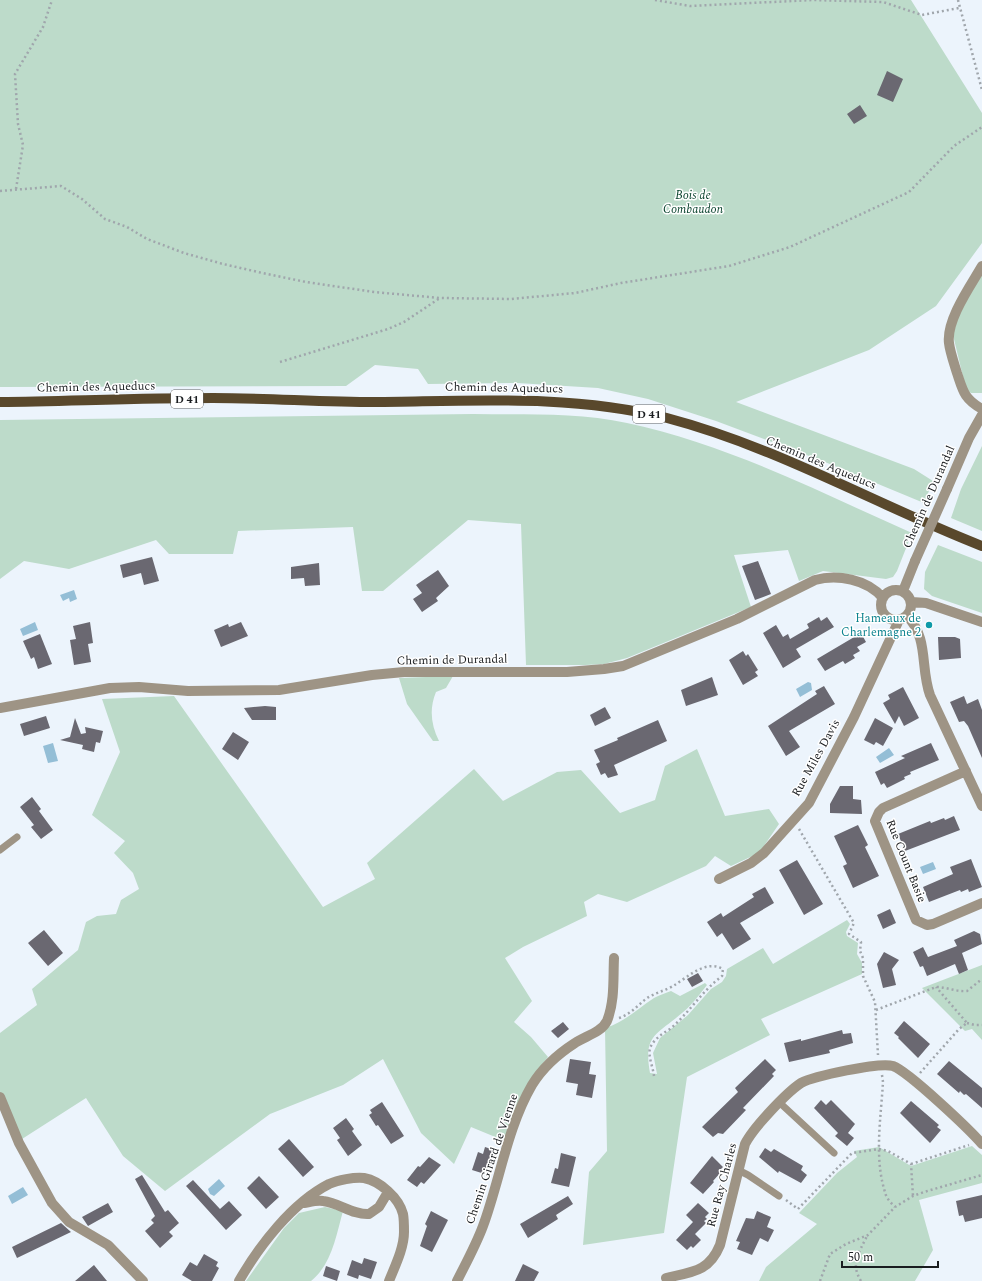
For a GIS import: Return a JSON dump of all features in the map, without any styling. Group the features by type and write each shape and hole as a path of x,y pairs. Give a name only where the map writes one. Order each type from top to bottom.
{"main road":[{"name":"Chemin des Aqueducs","path":"0,402 214,398 374,402 488,399 535,400 605,406 665,418 725,437 982,546"}],"street":[{"path":"982,266 959,307 951,326 949,342 964,394 971,403 982,409"},
{"name":"Chemin de Durandal","path":"903,591 969,438 982,416"},
{"name":"Chemin de Durandal","path":"0,708 110,688 139,687 188,691 279,690 372,675 404,672 567,672 604,669 623,666 690,639 748,614 820,578 826,577 846,579 867,585 878,591 883,598"},
{"path":"903,618 912,607 912,602 907,593 903,591 891,590 881,602 883,612 890,618 903,618 914,623 922,640 926,683 930,694 982,806"},
{"path":"912,602 926,603 982,622"},
{"name":"Rue Miles Davis","path":"719,878 751,863 764,853 809,802 854,717 903,618"},
{"name":"Rue Count Basie","path":"966,771 883,808 879,812 875,821 916,920 927,925 933,924 982,903"},
{"path":"606,1022 613,996 614,958"},
{"name":"Chemin Girard de Vienne","path":"457,1281 483,1225 515,1126 525,1098 531,1087 538,1075 550,1061 576,1042 602,1028 606,1022"},
{"name":"Rue Ray Charles","path":"666,1278 694,1272 712,1260 720,1244 738,1170 748,1138 780,1103 802,1083 849,1070 880,1065 895,1067 913,1080 980,1141"},
{"path":"0,1097 19,1143 52,1203 69,1222 108,1245 144,1281"},
{"path":"239,1281 249,1263 273,1231 302,1203 329,1184 348,1179 364,1178 381,1186 395,1198 403,1213 404,1234 389,1281"},
{"path":"302,1203 322,1200 354,1213 369,1214 379,1207 388,1192"}],"lane":[{"path":"0,850 17,837"},
{"path":"780,1103 834,1152"},
{"path":"738,1170 748,1174 779,1196"}],"path":[{"path":"16,189 22,159 23,145 18,124 15,74 43,27 52,0"},
{"path":"655,0 690,6 813,0 883,2 922,15 959,8"},
{"path":"958,0 982,90"},
{"path":"0,191 61,186 82,199 105,219 127,227 147,238 184,253 223,264 306,282 374,292 440,298 511,299 575,293 621,283 729,266 783,249 909,192 954,146 982,127"},
{"path":"280,362 388,329 404,322 440,298"},
{"path":"794,820 854,923 849,934 861,942 860,951 864,962 863,976 875,1002 880,1065 883,1082 879,1149 885,1192 895,1207"},
{"path":"606,1022 624,1016 648,998 674,985 697,970 711,966 723,969 722,976 708,989 692,1008 656,1039 650,1048 649,1057 654,1076"},
{"path":"876,1010 936,987 967,991 982,979"},
{"path":"936,987 967,1023 982,1025"},
{"path":"913,1080 959,1029 967,1023"},
{"path":"779,1196 798,1209 852,1153 879,1149 888,1150 911,1164 980,1141"},
{"path":"911,1164 913,1196"},
{"path":"861,1281 855,1271 857,1256 868,1235 895,1207 913,1196 982,1175"},
{"path":"820,1281 830,1254 846,1244 868,1235"}],"green space":[{"name":"Bois de Combaudon","path":"0,0 911,0 982,113 982,243 936,306 869,350 736,402 914,469 933,481 924,503 825,462 716,421 648,399 598,388 517,383 428,384 418,369 375,365 346,386 0,387"},
{"path":"982,274 982,393 971,393 966,389 953,335 959,313"},
{"path":"473,414 589,417 608,419 664,432 701,443 772,470 912,533 897,571 893,577 886,579 823,571 799,581 788,550 734,555 751,607 627,658 604,664 585,665 526,665 521,524 468,520 383,591 362,591 353,527 238,531 233,554 169,554 156,540 69,569 24,561 0,579 0,420"},
{"path":"982,446 982,531 951,518 961,489"},
{"path":"938,545 982,562 982,613 932,596 924,589 925,572"},
{"path":"453,676 446,688 436,692 434,698 432,705 432,717 434,729 439,741 433,741 407,704 399,678"},
{"path":"174,696 323,907 375,879 367,863 474,769 503,801 557,772 581,770 620,813 655,800 665,766 697,749 725,816 769,809 779,824 759,853 731,866 715,856 706,866 627,902 598,894 584,902 587,916 523,947 505,958 532,1001 514,1022 531,1037 548,1057 533,1077 522,1096 505,1141 471,1127 454,1164 421,1133 383,1059 343,1085 270,1114 165,1191 123,1156 86,1098 22,1139 0,1092 0,1033 37,1005 32,989 78,950 86,922 97,916 116,914 121,900 139,889 133,873 114,853 125,841 92,815 120,752 102,699"},
{"path":"847,920 850,924 846,932 847,936 858,943 857,954 862,963 862,974 761,1019 770,1035 687,1077 664,1233 583,1245 589,1172 607,1151 605,1028 625,1019 658,996 671,991 680,996 705,983 707,985 692,1003 659,1031 650,1043 648,1060 650,1073 657,1074 653,1053 660,1038 688,1015 711,989 722,982 726,976 727,969 763,948 773,964"},
{"path":"982,965 982,1040 972,1029 965,1031 922,988"},
{"path":"972,1146 982,1155 982,1183 919,1200 933,1250 915,1281 759,1281 766,1267 817,1224 799,1213 837,1173 857,1157 854,1151 879,1147 911,1166"},
{"path":"325,1207 343,1211 329,1258 311,1281 246,1281 284,1228 299,1213"}],"water":[{"path":"74,590 77,599 70,602 69,598 63,601 60,595"},
{"path":"35,622 38,630 23,636 20,629"},
{"path":"808,682 811,683 812,690 800,697 796,689"},
{"path":"53,743 58,761 48,763 43,746"},
{"path":"889,748 894,755 880,763 876,757"},
{"path":"933,862 936,869 923,874 920,867"},
{"path":"219,1179 225,1186 214,1196 210,1194 208,1189"},
{"path":"23,1187 28,1195 12,1204 8,1196"}],"building":[{"path":"887,71 903,79 893,102 877,95"},
{"path":"860,105 867,116 854,124 847,114"},
{"path":"152,557 159,581 144,585 141,573 123,578 120,565"},
{"path":"758,561 771,594 755,600 742,566"},
{"path":"319,563 320,585 305,586 304,578 291,579 291,567"},
{"path":"438,570 449,586 436,598 438,601 422,612 413,599 422,593 416,585"},
{"path":"819,617 821,621 827,617 834,627 796,649 801,657 783,668 763,633 776,625 783,637 788,634 790,639 809,628 807,624"},
{"path":"90,622 93,643 88,644 91,662 74,665 70,640 76,639 73,626"},
{"path":"241,622 248,636 221,647 214,630 228,624 229,627"},
{"path":"861,633 866,642 857,647 860,651 853,655 855,658 845,664 843,661 825,671 817,659"},
{"path":"40,634 52,664 38,669 34,657 31,659 23,641"},
{"path":"938,637 955,637 960,639 961,658 939,660"},
{"path":"743,651 746,656 748,654 758,670 755,672 758,676 743,685 729,660"},
{"path":"712,677 718,695 686,706 681,690"},
{"path":"824,686 835,704 789,731 800,747 786,756 768,726 817,694 815,691"},
{"path":"903,687 919,718 904,726 899,716 895,724 883,703 890,699 888,695"},
{"path":"964,696 967,704 978,699 982,710 982,758 968,726 964,721 959,722 950,702"},
{"path":"265,706 276,707 276,720 252,720 244,708"},
{"path":"605,707 611,718 595,726 590,715"},
{"path":"46,716 50,728 24,736 20,724"},
{"path":"75,718 81,734 86,733 85,727 103,731 100,743 96,742 94,752 82,749 83,745 60,740 70,737"},
{"path":"875,718 893,728 883,746 876,742 874,745 864,740"},
{"path":"658,720 667,741 614,765 618,775 608,778 605,773 601,775 596,764 600,762 594,750"},
{"path":"233,732 249,742 238,760 222,749"},
{"path":"931,743 939,760 910,772 911,774 904,777 905,779 887,788 884,783 881,785 875,772 905,758 901,756"},
{"path":"840,786 853,786 853,799 861,800 862,814 830,813 830,804"},
{"path":"32,797 41,809 39,811 53,830 41,839 31,827 34,825 20,807"},
{"path":"954,816 960,830 905,851 898,834 930,821 931,823 944,818 945,820"},
{"path":"858,825 868,845 865,847 879,876 853,888 843,866 847,864 834,836"},
{"path":"971,859 982,887 969,892 968,889 961,892 960,890 929,902 923,887 953,874 950,867"},
{"path":"797,860 823,904 804,915 779,870"},
{"path":"765,887 774,903 740,923 751,939 733,950 722,933 717,937 707,922 721,913 723,917 754,897 752,894"},
{"path":"890,909 896,923 883,929 877,915"},
{"path":"44,930 63,953 48,966 28,943"},
{"path":"974,931 980,934 982,944 962,953 968,970 959,974 955,964 927,976 923,966 920,967 913,952 923,947 928,957 957,946 954,940"},
{"path":"884,952 899,960 892,969 896,985 883,988 877,964"},
{"path":"698,973 703,981 692,987 687,979"},
{"path":"904,1021 930,1044 918,1058 894,1033"},
{"path":"563,1022 569,1029 558,1038 551,1031"},
{"path":"842,1030 843,1034 851,1033 853,1043 829,1050 830,1053 789,1062 784,1043 801,1039 801,1041"},
{"path":"570,1059 591,1062 589,1074 596,1075 592,1098 576,1095 578,1084 566,1082"},
{"path":"765,1059 776,1070 772,1074 774,1076 743,1108 746,1110 723,1134 718,1133 713,1137 702,1127 738,1092 735,1088"},
{"path":"949,1061 982,1088 982,1108 966,1094 964,1095 960,1091 959,1093 937,1074"},
{"path":"821,1100 826,1105 831,1100 855,1124 848,1133 854,1138 847,1146 835,1136 838,1133 814,1108"},
{"path":"911,1101 939,1125 937,1127 941,1130 930,1143 900,1113"},
{"path":"382,1102 404,1136 391,1144 369,1115 372,1113 370,1110"},
{"path":"346,1118 354,1129 352,1131 362,1145 348,1156 337,1140 340,1138 333,1128"},
{"path":"289,1139 314,1167 303,1177 278,1149"},
{"path":"485,1147 497,1151 488,1175 472,1170 478,1152 483,1154"},
{"path":"765,1148 771,1152 774,1149 803,1166 801,1170 807,1175 801,1183 779,1171 778,1173 759,1157"},
{"path":"561,1153 576,1157 569,1187 551,1183 555,1168 558,1169"},
{"path":"712,1156 723,1167 719,1171 721,1172 713,1181 714,1182 703,1194 690,1183"},
{"path":"429,1157 441,1165 424,1184 421,1182 417,1187 407,1180 418,1166 420,1167"},
{"path":"142,1175 165,1212 168,1210 179,1223 169,1232 173,1236 160,1248 145,1231 154,1223 151,1220 155,1216 135,1179"},
{"path":"259,1176 279,1197 266,1209 247,1188"},
{"path":"193,1180 220,1209 229,1201 242,1215 226,1230 186,1186"},
{"path":"982,1195 982,1218 965,1222 963,1215 959,1216 956,1201"},
{"path":"568,1196 573,1204 556,1215 558,1219 528,1238 520,1224"},
{"path":"108,1203 113,1212 88,1226 82,1217"},
{"path":"698,1203 709,1213 705,1217 707,1219 704,1221 706,1223 695,1234 701,1240 693,1248 691,1246 687,1250 676,1240 693,1222 686,1215"},
{"path":"431,1211 448,1220 432,1252 420,1246 427,1226 425,1224"},
{"path":"757,1211 771,1217 767,1227 774,1230 768,1242 760,1238 752,1255 737,1249 740,1242 736,1241 746,1218 754,1219"},
{"path":"61,1223 71,1232 17,1258 12,1247"},
{"path":"204,1254 218,1262 216,1266 219,1268 212,1281 192,1281 182,1275 190,1262 197,1266"},
{"path":"364,1258 377,1262 371,1279 359,1275 358,1279 347,1275 352,1260 362,1264"},
{"path":"523,1264 539,1272 534,1281 515,1281"},
{"path":"94,1265 107,1281 75,1281"},
{"path":"326,1266 340,1271 337,1281 323,1276"}],"place":[{"name":"Hameaux de Charlemagne 2","path":"929,625"}]}
